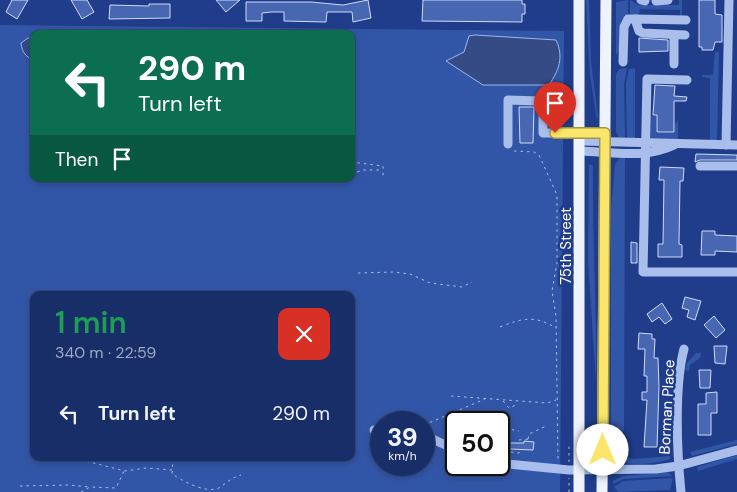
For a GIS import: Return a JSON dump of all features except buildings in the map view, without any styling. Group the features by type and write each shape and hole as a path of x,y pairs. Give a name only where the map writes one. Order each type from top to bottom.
{"main road":[{"name":"75th Street","path":"579,0 581,142 579,492"},
{"path":"602,492 606,0"}],"street":[{"path":"656,1 668,0"},
{"path":"726,145 733,43 730,0"},
{"path":"623,62 624,27 628,19 686,20"},
{"path":"635,19 639,31 643,34 685,35"},
{"path":"674,35 674,64"},
{"path":"687,80 647,79 643,272 737,272"},
{"path":"508,144 508,100 539,101 543,105 543,133 581,142 605,142 667,149 676,144 737,145"},
{"path":"700,166 737,166"},
{"name":"Borman Place","path":"681,492 678,466 680,374 684,349"},
{"path":"510,464 557,469 603,470 678,466 737,450"}],"path":[{"path":"508,144 509,149 516,153 534,152 539,155 557,195 557,263 552,291 556,328 557,469"},
{"path":"355,162 383,166 383,179"},
{"path":"355,173 363,170 383,170"},
{"path":"358,273 410,274 422,281 462,287 472,282"},
{"path":"500,327 528,318 536,318 556,328"},
{"path":"451,396 547,403 557,400"},
{"path":"435,420 486,398"},
{"path":"502,400 509,408 514,406 516,401"},
{"path":"519,440 529,439 529,434 546,426"},
{"path":"510,429 519,431"},
{"path":"511,452 519,453 520,451"},
{"path":"86,461 125,471 146,468 172,470"},
{"path":"172,461 172,474 206,490 216,489 231,477 241,475"},
{"path":"20,486 69,485 116,488 125,471"},
{"path":"569,477 569,492"},
{"path":"81,492 90,487"}],"shaded area":[{"path":"586,0 589,0 591,61 597,120 590,75"},
{"path":"628,0 628,15 621,21 620,50 616,55 616,2"},
{"path":"630,0 638,5 679,5 679,0 682,0 682,14 680,16 680,10 640,9 639,15 630,14"},
{"path":"0,25 564,31 560,492 0,492"},
{"path":"469,36 556,40 560,58 549,85 483,85 446,61 464,52"},
{"path":"30,38 30,58 25,54 21,43"},
{"path":"715,52 719,52 717,140 710,140 710,78 702,77 702,75 713,75"},
{"path":"627,68 624,84 625,139 619,137 616,132 616,75 619,69"},
{"path":"635,68 635,139 627,139 626,84 629,69"},
{"path":"651,116 656,116 656,133 675,133 675,124 678,120 678,141 651,140"},
{"path":"621,157 625,157 624,430 611,454 611,210 615,164"},
{"path":"589,165 593,165 596,382 588,261"},
{"path":"696,353 701,353 700,358 690,365 689,371 685,370 687,363"},
{"path":"737,440 737,444 692,456 690,452"},
{"path":"737,455 737,459 698,471 697,467"},
{"path":"670,456 670,459 632,464 613,457 633,459"},
{"path":"668,472 672,476 624,479 613,484 613,481 623,476"},
{"path":"673,478 670,490 618,492 614,487 623,481"}],"route":[{"path":"555,133 605,133 603,450"}]}
